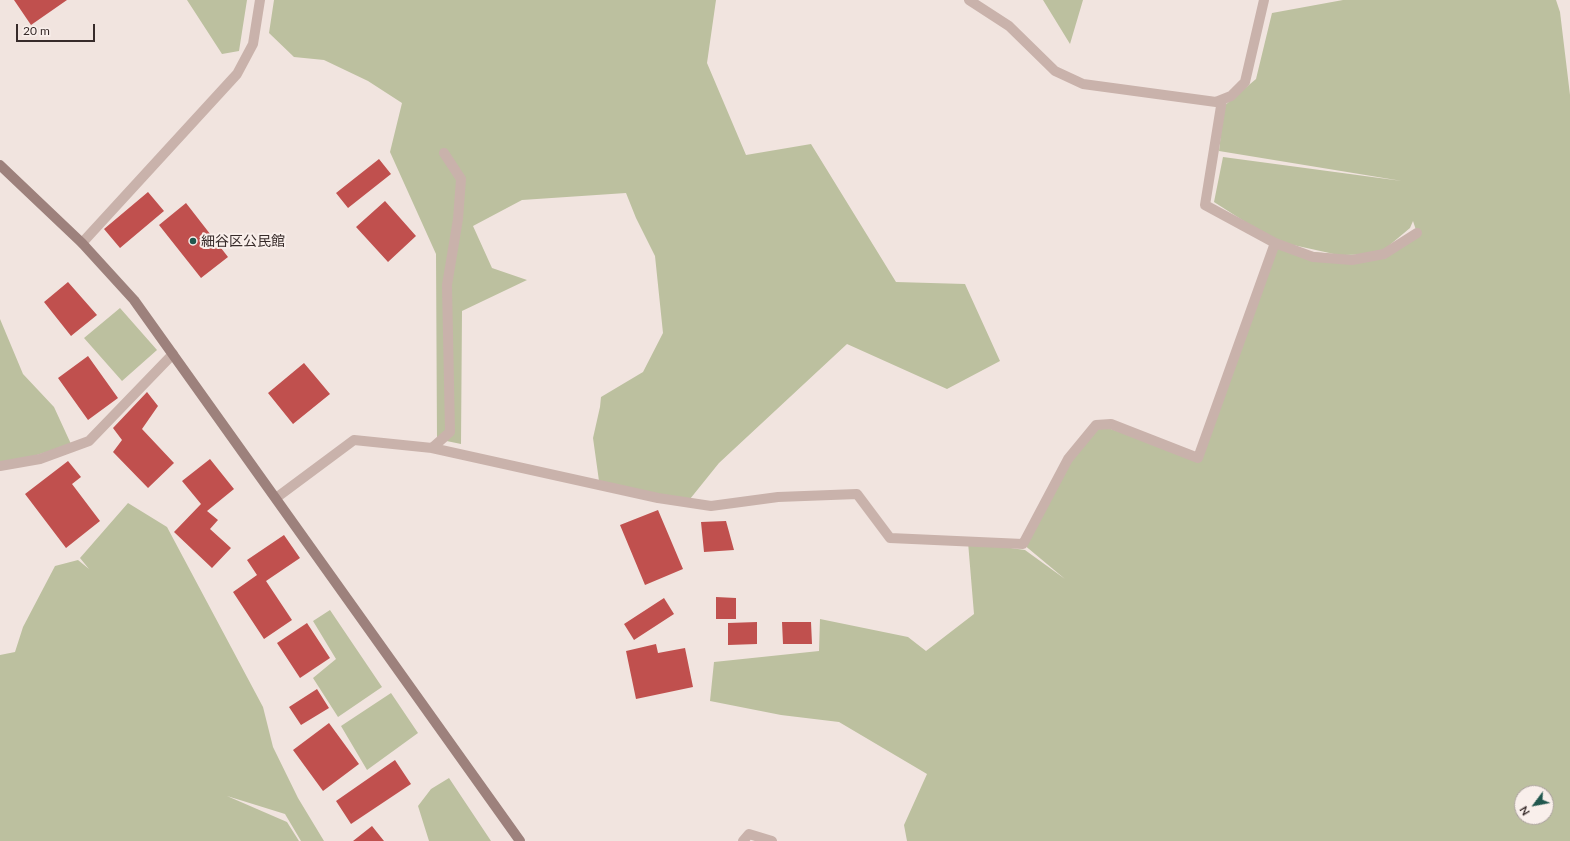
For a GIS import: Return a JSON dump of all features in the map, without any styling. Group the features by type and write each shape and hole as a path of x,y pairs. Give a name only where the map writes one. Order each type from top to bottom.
{"street":[{"path":"82,243 237,74 253,44 260,0"},
{"path":"968,0 1009,26 1054,71 1083,84 1216,102 1231,96 1245,82 1264,0"},
{"path":"1222,100 1205,205 1275,243 1313,257 1352,260 1384,254 1417,233"},
{"path":"432,448 450,432 447,285 458,219 461,179 444,153"},
{"path":"0,165 82,243 134,300 520,841"},
{"path":"276,498 354,440 432,448 651,497 711,506 778,497 857,494 890,538 1023,544 1068,459 1096,425 1111,424 1198,458 1275,243"},
{"path":"0,466 40,459 89,442 173,354"},
{"path":"742,841 749,834 772,841"}],"green space":[{"path":"187,0 247,0 239,51 222,54"},
{"path":"274,0 716,0 707,63 746,155 811,144 896,282 965,284 1000,361 947,389 847,344 719,463 690,499 664,499 599,481 593,438 601,397 643,372 663,333 655,256 636,218 626,193 522,200 473,226 492,268 527,280 462,311 461,444 437,439 436,254 390,152 402,103 368,81 324,60 294,57 269,33"},
{"path":"1043,0 1083,0 1070,44"},
{"path":"1343,0 1556,0 1560,12 1570,95 1570,841 907,841 904,825 927,774 839,722 781,715 710,701 714,662 819,651 820,619 908,637 926,651 974,614 968,542 1025,550 1065,579 1023,544 1093,423 1197,458 1274,248 1334,254 1275,241 1214,202 1223,157 1402,181 1219,151 1224,106 1256,79 1272,13","holes":["1413,221 1417,233 1377,258 1345,255 1379,254 1410,228"]},
{"path":"120,308 157,350 122,381 84,338"},
{"path":"0,319 23,374 54,407 71,444 0,467"},
{"path":"128,503 167,527 263,707 273,747 298,798 324,841 301,841 285,814 227,796 287,822 299,841 0,841 0,655 15,652 23,627 55,566 78,560 89,569 80,558"},
{"path":"330,610 382,687 338,717 313,678 336,659 313,621"},
{"path":"391,693 418,733 367,770 341,726"},
{"path":"449,778 491,841 429,841 418,806 431,789"}],"building":[{"path":"14,0 67,0 31,25"},
{"path":"379,159 391,174 348,208 336,193"},
{"path":"148,192 164,211 120,248 104,229"},
{"path":"385,201 416,236 388,262 356,227"},
{"name":"細谷区公民館","path":"186,203 228,257 201,278 159,225"},
{"path":"68,282 97,315 71,336 44,302"},
{"path":"88,356 118,398 88,420 58,378"},
{"path":"304,363 330,394 293,424 268,393"},
{"path":"147,392 158,406 142,429 174,463 148,488 113,452 122,440 113,428"},
{"path":"210,459 234,489 207,511 218,520 210,529 231,548 212,568 174,532 201,504 182,481"},
{"path":"68,461 81,477 72,484 100,521 66,548 25,494"},
{"path":"658,510 683,569 645,585 620,525"},
{"path":"726,521 734,550 704,552 701,522"},
{"path":"284,535 300,558 266,581 292,620 264,639 233,592 257,575 247,560"},
{"path":"716,597 736,598 736,619 716,619"},
{"path":"664,598 674,614 634,640 624,624"},
{"path":"757,622 757,644 728,645 728,623"},
{"path":"782,622 811,622 812,644 783,644"},
{"path":"307,623 330,658 300,678 277,643"},
{"path":"656,644 658,653 685,648 693,687 636,699 626,651"},
{"path":"317,689 329,708 301,725 289,707"},
{"path":"329,723 359,764 323,791 293,750"},
{"path":"395,760 411,784 351,824 336,801"},
{"path":"372,826 384,841 353,841"}],"place":[{"name":"細谷区公民館","path":"193,241"}]}
